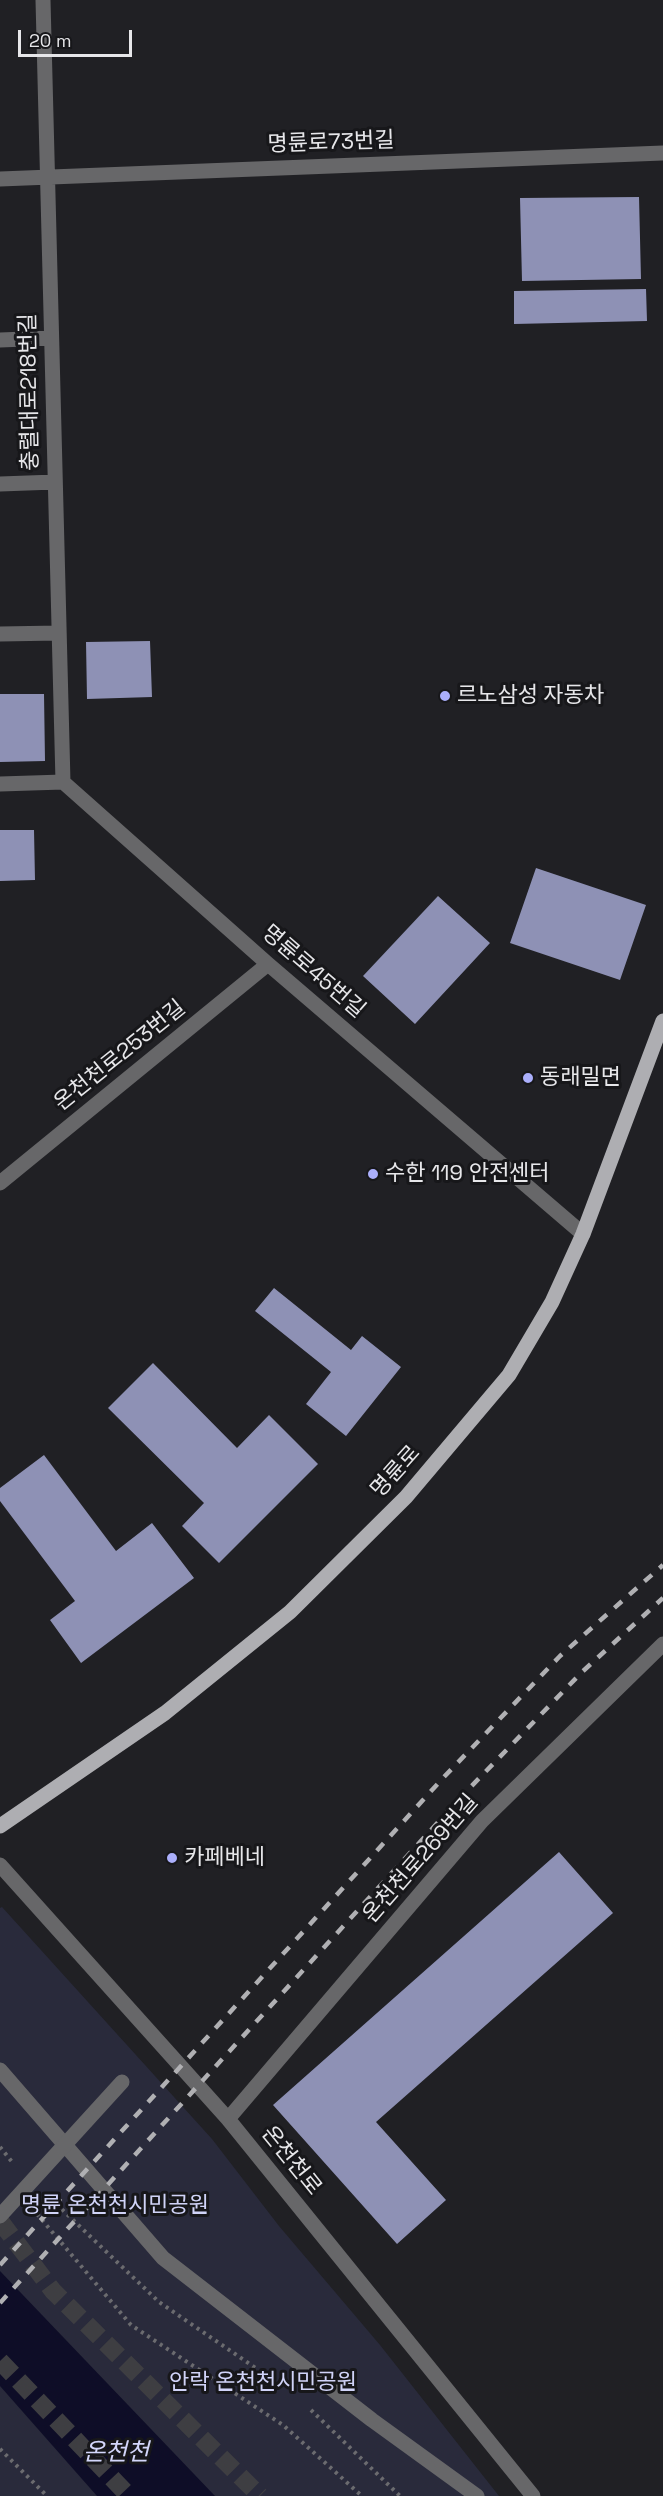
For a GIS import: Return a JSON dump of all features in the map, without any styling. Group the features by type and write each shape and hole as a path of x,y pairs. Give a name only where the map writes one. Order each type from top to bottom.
{"main road":[{"name":"명륜로","path":"6,1822 165,1713 281,1619 406,1497 509,1375 552,1302 584,1234 663,1021"}],"street":[{"name":"충렬대로218번길","path":"43,0 63,782"},
{"name":"명륜로73번길","path":"0,179 663,153"},
{"path":"0,340 51,338"},
{"path":"0,484 55,482"},
{"path":"0,634 59,633"},
{"path":"0,784 63,782"},
{"name":"명륜로45번길","path":"63,782 268,964 584,1234"},
{"name":"온천천로253번길","path":"0,1183 268,964"},
{"name":"온천천로269번길","path":"228,2119 482,1821 663,1644"},
{"name":"온천천로","path":"0,1865 228,2119 532,2496"},
{"path":"0,2070 163,2258 372,2420 477,2496"},
{"path":"0,2216 122,2082"}],"path":[{"path":"0,2147 16,2165"},
{"path":"50,2197 159,2302 266,2375"},
{"path":"31,2206 131,2325 283,2425 362,2496"},
{"path":"303,2403 400,2496"},
{"path":"0,2449 47,2496"}],"green space":[{"path":"2,1907 212,2139 279,2226 380,2345 499,2496 0,2496 0,1908"}],"water":[{"name":"온천천","path":"0,2271 215,2496 97,2496 0,2386"}],"building":[{"path":"639,197 641,279 522,281 520,198"},
{"path":"646,289 647,321 514,324 514,291"},
{"path":"150,641 152,697 87,699 86,642"},
{"path":"0,694 44,694 45,761 0,762"},
{"path":"0,830 34,830 35,880 0,881"},
{"path":"536,868 646,905 620,980 510,943"},
{"path":"438,896 490,943 415,1024 363,976"},
{"path":"274,1288 351,1350 362,1336 401,1367 346,1436 306,1404 331,1372 255,1311"},
{"path":"153,1363 237,1448 269,1415 318,1464 219,1563 182,1526 204,1503 108,1408"},
{"path":"44,1455 116,1551 152,1523 194,1578 81,1663 50,1620 75,1601 0,1501 0,1488"},
{"path":"559,1852 613,1913 376,2122 446,2200 397,2244 273,2105"}],"tunnel":[{"path":"0,2221 53,2291 260,2496"},
{"path":"0,2361 129,2496"}],"railway":[{"path":"0,2265 443,1778 560,1656 663,1565"},
{"path":"0,2303 461,1797 582,1672 663,1598"}],"place":[{"name":"르노삼성 자동차","path":"445,696"},
{"name":"동래밀면","path":"528,1078"},
{"name":"수한 119 안전센터","path":"373,1174"},
{"name":"카페베네","path":"172,1858"}],"park label":[{"name":"명륜 온천천시민공원","path":"115,2206"},
{"name":"안락 온천천시민공원","path":"263,2383"}]}
